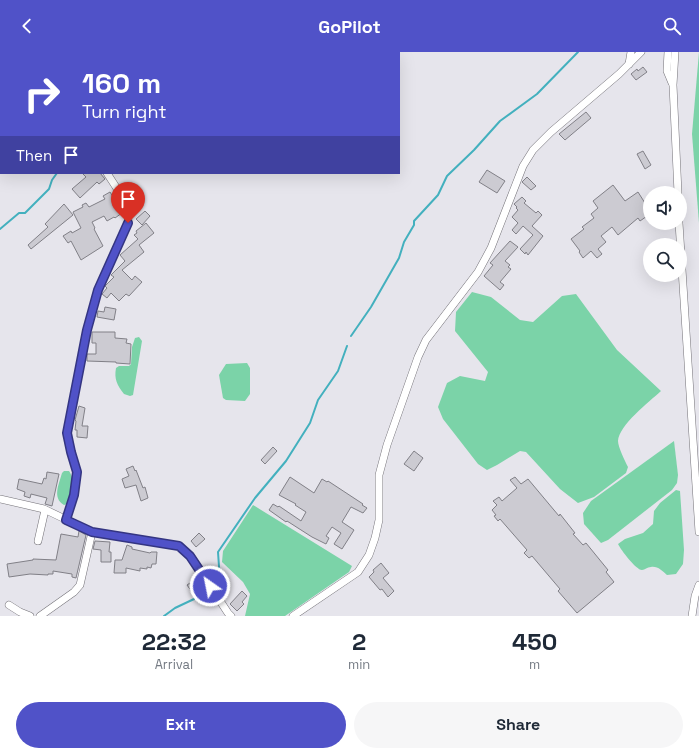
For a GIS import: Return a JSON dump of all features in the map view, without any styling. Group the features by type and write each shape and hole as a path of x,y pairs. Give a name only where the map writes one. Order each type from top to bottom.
{"street":[{"path":"629,64 631,52"},
{"path":"293,616 358,572 369,556 379,520 379,475 389,439 418,357 426,340 478,272 491,248 523,166 533,150 551,132 641,52"},
{"path":"668,52 667,71 673,85"},
{"path":"675,52 673,85 678,186"},
{"path":"66,520 74,495 77,472 67,433 87,330 98,290 128,223 129,216 126,206 108,174"},
{"path":"679,230 699,532"},
{"path":"0,499 45,510 92,532 179,546 190,556 228,615"},
{"path":"38,541 45,510"},
{"path":"40,616 74,592 80,585 92,532"},
{"path":"692,616 695,596 699,585"},
{"path":"9,605 30,616"}],"green space":[{"path":"699,52 699,223 692,134"},
{"path":"472,292 491,297 520,320 533,322 562,296 576,294 617,350 661,391 635,414 623,428 620,435 618,444 628,467 626,473 594,497 578,503 560,489 526,452 520,451 487,470 478,464 443,419 438,407 447,383 460,376 485,381 488,372 455,331 456,312"},
{"path":"139,337 142,341 133,395 130,396 124,394 118,385 115,375 116,368 119,366 129,366 131,364 132,347 135,338"},
{"path":"247,363 250,368 250,394 245,401 226,400 223,398 219,375 226,364"},
{"path":"674,441 678,475 677,483 672,490 608,540 601,543 584,524 583,513 591,501"},
{"path":"64,471 69,471 72,483 67,504 64,505 58,499 57,490"},
{"path":"676,490 680,491 684,550 683,564 676,574 667,575 656,567 648,567 643,570 639,569 622,551 618,544 625,539 643,533 653,524 654,511 660,503"},
{"path":"253,505 352,566 349,572 285,616 245,616 250,594 243,582 222,562 223,551"}],"building":[{"path":"643,67 647,72 636,80 631,74 637,69 638,71"},
{"path":"586,112 591,118 565,140 559,134"},
{"path":"643,151 651,165 645,169 637,154"},
{"path":"487,170 505,181 497,193 479,182"},
{"path":"83,174 101,174 105,179 99,184 97,182 80,198 72,189 86,177"},
{"path":"527,177 536,186 531,190 522,182"},
{"path":"613,185 625,201 638,192 643,200 643,219 640,221 638,218 618,235 612,227 601,236 606,242 598,249 602,254 597,258 591,251 583,258 579,252 580,251 571,239 584,229 582,227 594,218 591,214 598,208 593,201"},
{"path":"110,192 122,213 107,221 104,216 92,222 103,246 81,260 71,241 68,243 63,236 71,231 72,233 81,228 73,212 83,207 82,205 86,203 89,207 105,199 103,196"},
{"path":"522,197 526,201 524,203 536,213 538,211 542,215 532,226 543,236 528,255 520,249 533,235 523,226 516,234 512,230 518,223 512,217 518,210 514,204"},
{"path":"64,204 73,215 31,249 28,245 48,227 45,224"},
{"path":"145,211 150,216 142,225 136,219"},
{"path":"146,223 154,233 139,245 144,252 122,270 132,280 135,276 142,282 129,296 126,294 119,301 111,293 107,298 102,294 107,288 105,286 114,277 111,275 125,261 120,255 138,239 134,235 137,233 136,231"},
{"path":"510,241 518,247 505,261 510,265 508,267 511,269 500,282 504,285 500,290 484,276 493,265 490,263"},
{"path":"105,307 116,309 114,320 97,317 98,311 104,312"},
{"path":"92,332 115,332 115,338 127,339 126,343 131,344 130,364 87,361 87,354 96,354 96,343 92,343"},
{"path":"79,406 85,408 82,426 88,426 87,438 77,437 77,430 75,430 75,420"},
{"path":"273,447 277,451 265,464 261,460"},
{"path":"414,451 423,458 414,471 404,464"},
{"path":"133,466 143,488 145,487 148,498 141,501 136,485 125,488 122,479 129,476 126,469"},
{"path":"47,472 59,474 52,506 45,504 47,498 31,494 30,498 24,496 25,492 17,489 19,479 42,484 44,478 46,479"},
{"path":"290,477 314,493 322,479 327,482 328,481 367,508 363,513 351,507 342,522 354,530 342,549 334,544 341,533 332,527 326,536 329,538 326,544 287,521 286,522 269,510 273,504 278,507 279,506 301,521 306,512 295,505 296,504 279,495"},
{"path":"515,477 521,484 528,479 559,516 560,514 575,533 573,534 583,545 586,543 608,570 606,572 614,582 577,613 558,591 560,589 532,556 529,558 524,553 527,550 500,519 498,521 494,516 496,515 492,510 497,505 493,501 499,497 502,501 517,488 510,480"},
{"path":"79,531 86,535 76,578 72,577 72,574 53,571 53,574 48,575 30,574 9,577 7,564 33,559 56,560 61,534 78,537"},
{"path":"199,533 205,539 196,547 191,541"},
{"path":"95,541 110,542 109,552 111,552 111,562 101,562 101,550 93,549"},
{"path":"127,545 132,547 132,549 150,553 157,552 156,564 152,564 151,568 147,567 147,569 140,568 140,571 126,568 126,573 114,573 115,560 122,560"},
{"path":"381,563 389,573 383,578 394,591 388,597 369,577 374,572 373,570"},
{"path":"196,579 200,587 192,592 187,585"},
{"path":"242,591 247,596 242,602 244,604 237,611 230,604"}],"waterway":[{"path":"351,336 371,307 399,258 404,242 414,225 414,221 438,195 447,176 474,150 500,121 537,94 578,52"},
{"path":"0,229 19,213 25,213 49,189 52,180 56,174"},
{"path":"215,589 220,581 218,552 255,498 286,461 310,423 318,400 338,371 347,346"},
{"path":"164,616 175,608 211,591"}],"route":[{"path":"128,223 98,290 87,330 67,433 77,472 74,495 66,520 92,532 179,546 190,556 210,586"}]}
